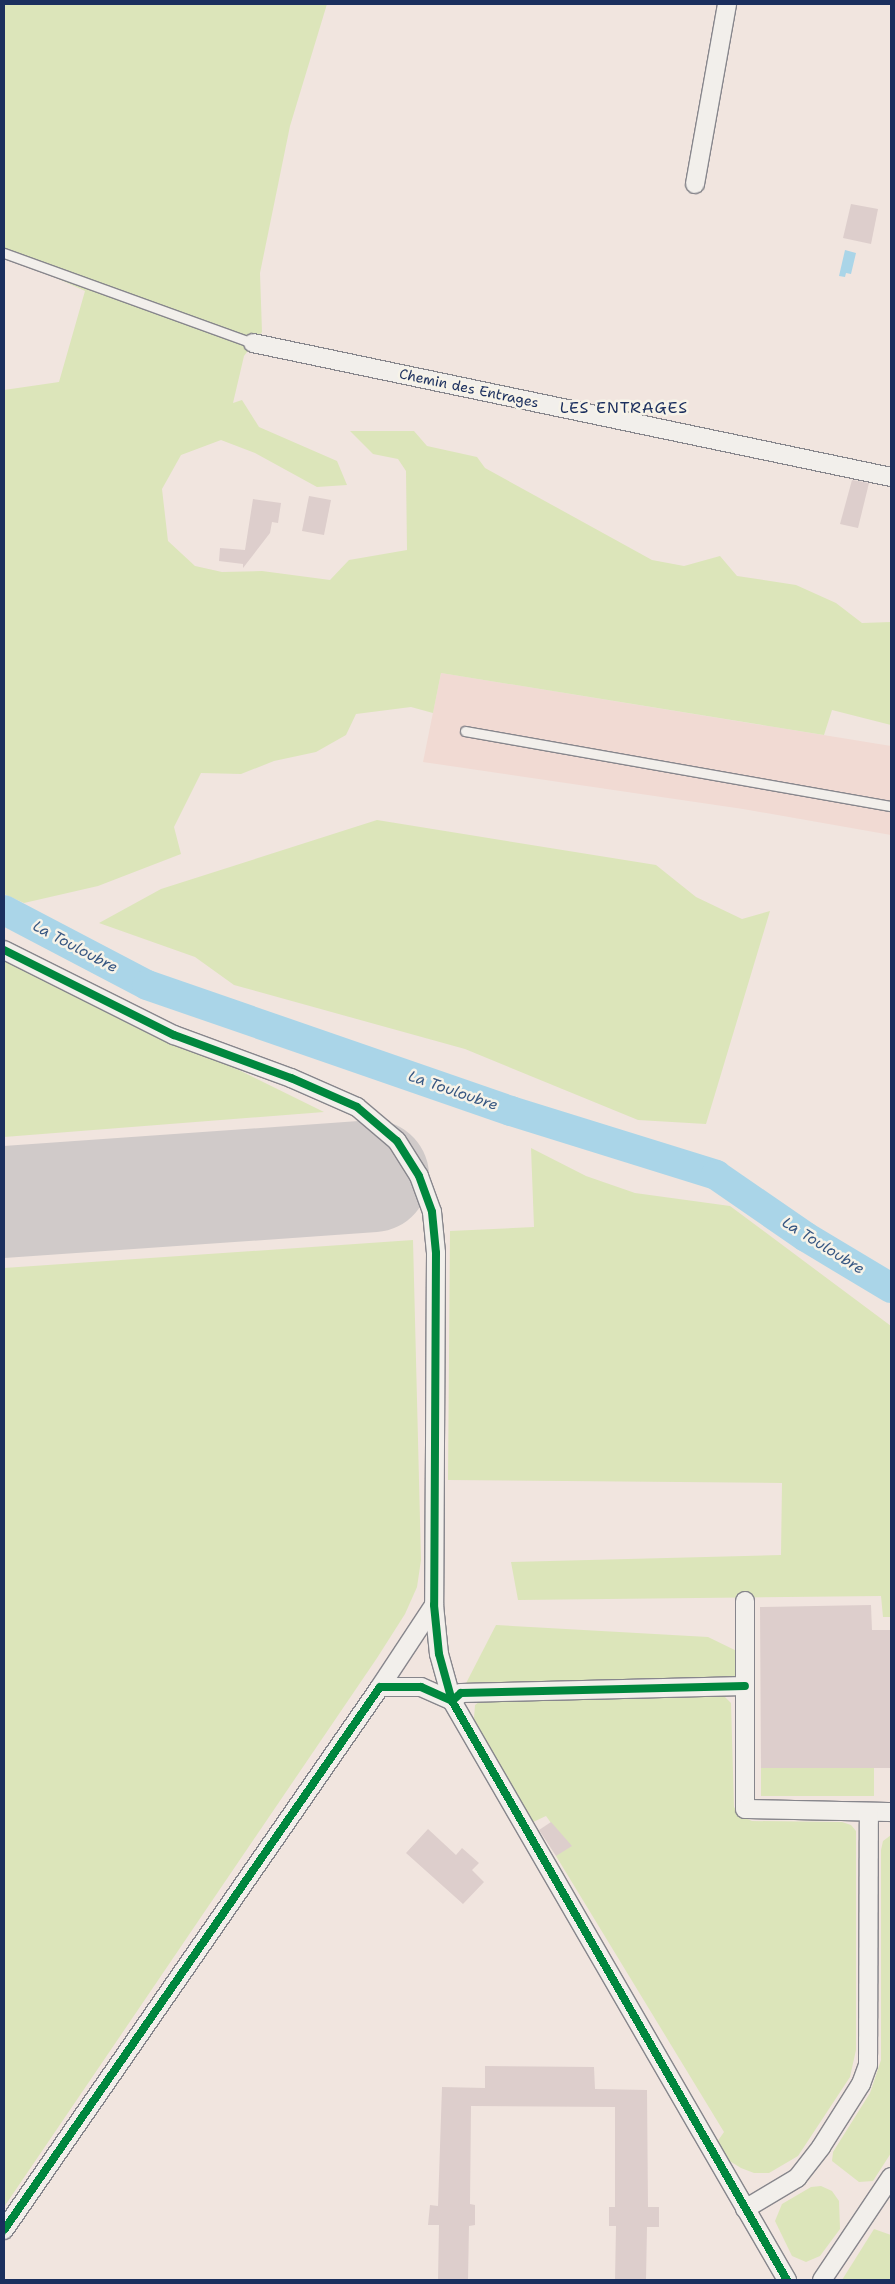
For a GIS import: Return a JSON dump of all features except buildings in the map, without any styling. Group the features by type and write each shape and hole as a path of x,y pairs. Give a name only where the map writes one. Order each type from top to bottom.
{"street":[{"path":"695,184 727,4"},
{"name":"Chemin des Entrages","path":"253,343 891,477"},
{"path":"4,950 174,1035 291,1078 357,1107 397,1141 419,1176 432,1212 434,1228 434,1605 439,1654 452,1701 787,2280"},
{"path":"745,1601 746,1809 891,1812"},
{"path":"4,2230 434,1605"},
{"path":"380,1686 421,1687 452,1701"},
{"path":"452,1701 461,1693 745,1686"},
{"path":"745,2209 797,2178 821,2148 861,2084 868,2065 869,1812"},
{"path":"822,2280 891,2177"}],"lane":[{"path":"4,253 253,343"},
{"path":"465,731 891,806"}],"shaded area":[{"path":"441,673 891,746 891,835 743,809 423,762"}],"green space":[{"path":"4,4 327,4 290,126 260,273 262,332 244,356 233,403 242,400 259,427 337,461 347,485 317,487 255,453 221,440 181,455 162,489 168,541 195,566 222,572 262,571 330,580 349,560 407,550 406,471 398,459 373,454 350,431 414,431 427,446 477,457 485,468 652,560 684,566 720,556 737,576 796,585 836,603 862,623 891,622 891,725 832,710 824,735 441,673 433,713 411,707 356,714 346,735 316,752 274,761 241,774 201,773 174,827 181,854 98,886 24,903 4,894 4,390 59,382 85,291 4,254"},
{"path":"377,820 656,865 696,897 742,919 770,911 706,1124 638,1120 465,1049 234,985 195,957 99,923 161,889"},
{"path":"4,954 324,1112 4,1137"},
{"path":"531,1148 586,1176 635,1193 730,1206 891,1326 891,1617 883,1617 881,1596 518,1600 511,1562 781,1555 782,1483 448,1480 450,1231 534,1227"},
{"path":"413,1240 421,1560 417,1587 405,1614 377,1658 4,2207 4,1268"},
{"path":"496,1625 708,1637 745,1655 745,1686 461,1693"},
{"path":"715,1695 725,1697 731,1703 734,1807 741,1816 752,1821 842,1822 851,1825 856,1831 856,2050 850,2077 798,2156 769,2173 754,2173 741,2168 728,2160 715,2145 724,2132 556,1856 562,1838 546,1816 531,1823 473,1731 475,1705 483,1699"},
{"path":"761,1768 874,1768 874,1796 761,1796"},
{"path":"891,1835 891,2153 873,2181 859,2182 832,2161 833,2152 870,2093 881,2060 881,1850 883,1841"},
{"path":"821,2186 832,2191 839,2201 840,2229 820,2256 806,2262 792,2256 775,2221 782,2204 811,2187"},
{"path":"874,2229 891,2235 891,2280 842,2280"}],"water":[{"path":"845,250 856,253 851,274 846,273 845,277 839,276"}],"waterway":[{"name":"La Touloubre","path":"4,910 147,985 511,1111 716,1175 806,1237 891,1288"}],"runway":[{"path":"4,1202 373,1176"}],"cycle path":[{"path":"4,950 174,1035 291,1078 357,1107 397,1141 419,1176 432,1212 436,1253 434,1605 439,1654 452,1701 787,2280"},
{"path":"4,2230 380,1687 421,1687 452,1701 461,1693 745,1686"}],"district":[{"name":"LES ENTRAGES","path":"624,408"}]}
